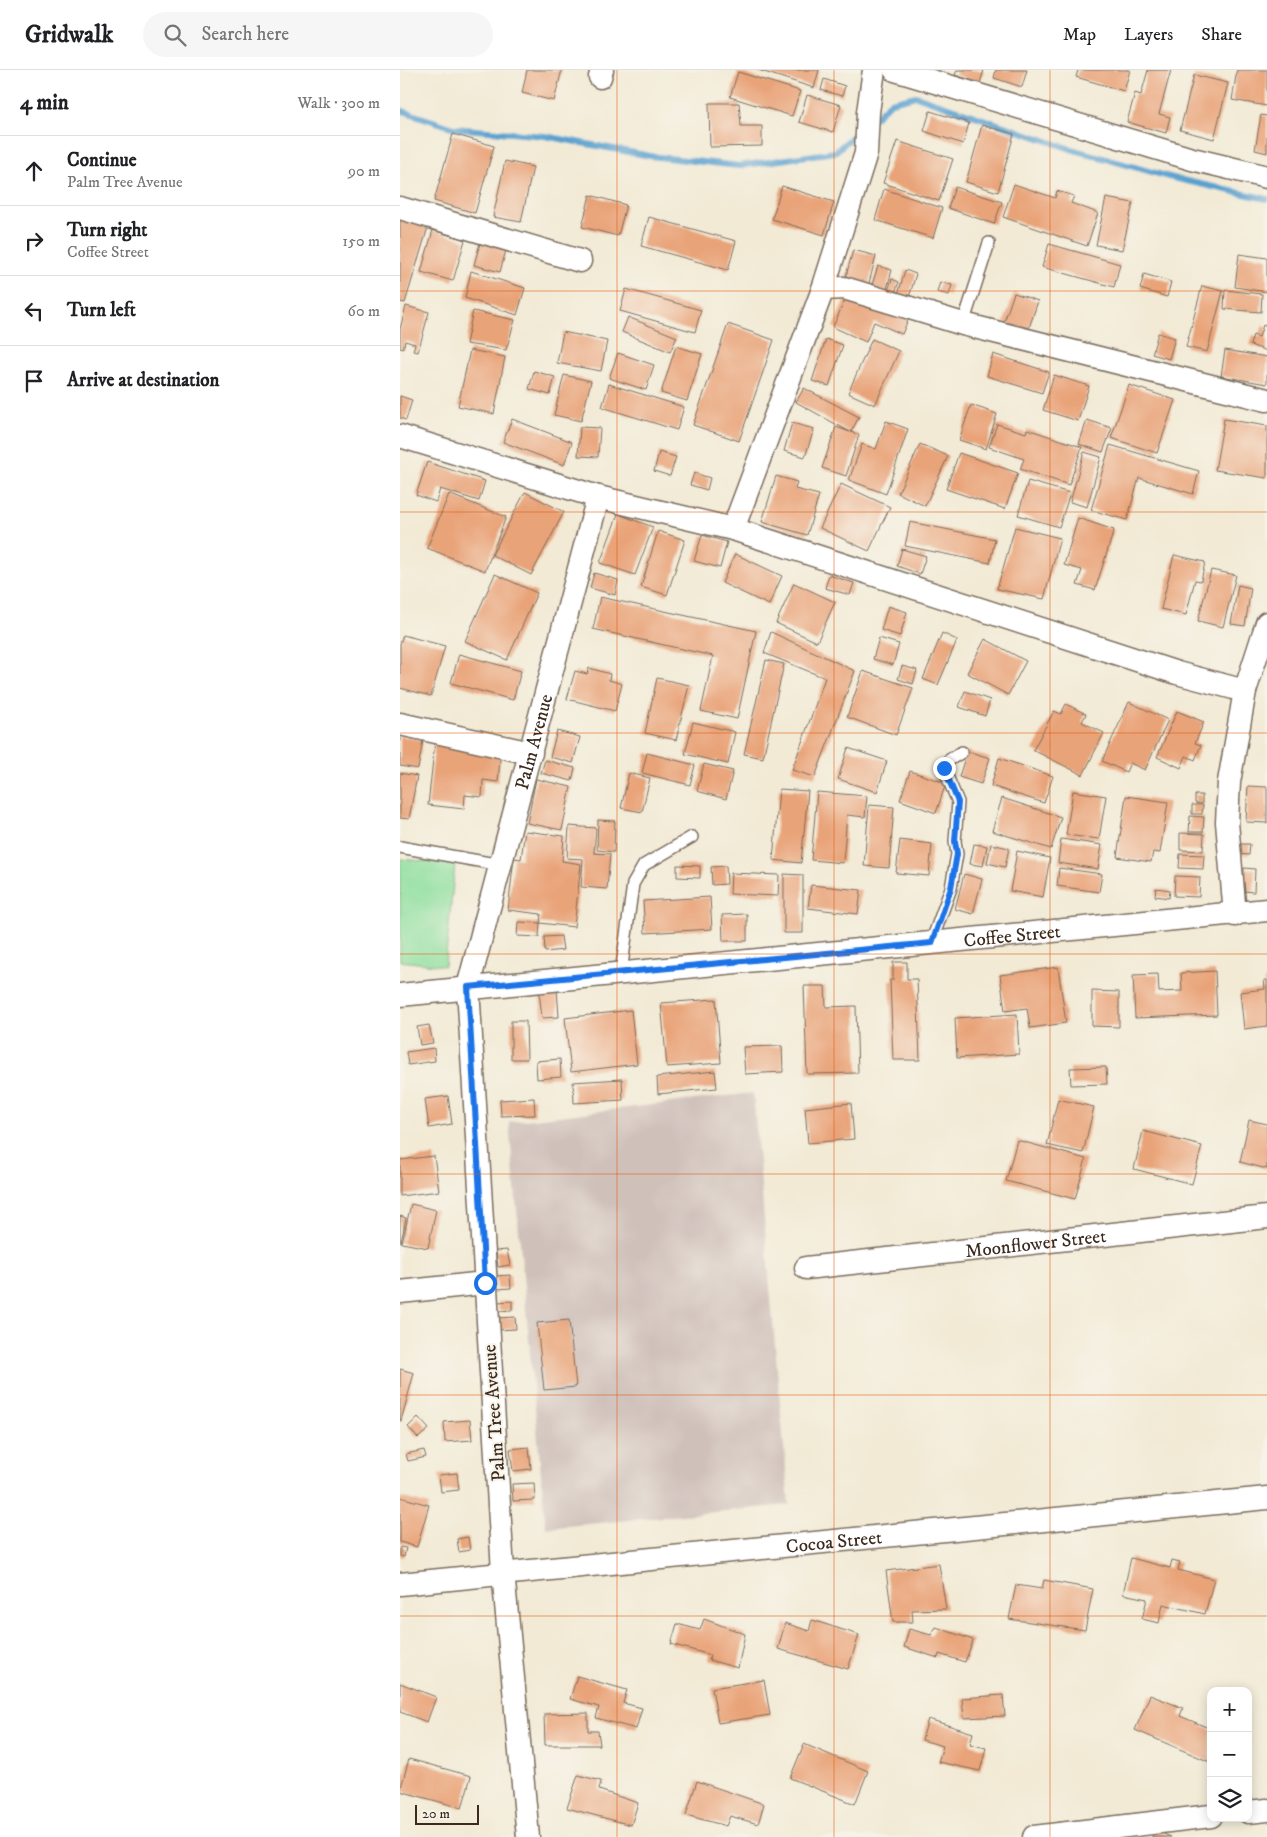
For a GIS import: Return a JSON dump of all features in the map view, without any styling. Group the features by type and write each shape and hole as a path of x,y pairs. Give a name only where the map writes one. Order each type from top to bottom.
{"street":[{"path":"733,529 823,289 866,153 868,112 874,70"},
{"path":"896,70 1192,159 1267,177"},
{"path":"400,208 580,261"},
{"path":"823,289 844,288 963,324 1267,400"},
{"path":"400,436 598,497 733,529 1177,673 1244,691"},
{"name":"Palm Avenue","path":"468,987 598,497"},
{"path":"1235,915 1227,822 1228,782 1244,691 1266,629"},
{"path":"400,724 531,753"},
{"name":"Coffee Street","path":"400,995 1235,915 1267,910"},
{"name":"Palm Tree Avenue","path":"468,987 503,1572 528,1837"},
{"name":"Moonflower Street","path":"806,1268 1267,1217"},
{"path":"400,1292 485,1283"},
{"name":"Cocoa Street","path":"400,1584 503,1572 1267,1498"},
{"path":"1252,1812 1267,1810"},
{"path":"1034,1837 1207,1816"}],"lane":[{"path":"963,324 989,243"},
{"path":"932,943 951,888 957,854 955,841 958,802 944,768 949,760 962,752"},
{"path":"621,973 633,884 644,865 692,837"},
{"path":"400,847 501,865"}],"shaded area":[{"path":"753,1093 789,1505 546,1528 509,1122"}],"green space":[{"path":"400,859 455,864 445,966 400,961"}],"building":[{"path":"527,70 562,70 554,101 522,93"},
{"path":"758,70 819,70 814,88"},
{"path":"957,70 984,70 980,83 955,75"},
{"path":"996,70 1027,70 1022,87 994,78"},
{"path":"1078,70 1130,70 1124,91 1076,77"},
{"path":"1148,70 1171,70 1159,114 1170,117 1166,133 1127,122 1135,93 1141,95"},
{"path":"1237,70 1267,70 1267,106 1232,100"},
{"path":"738,72 800,91 792,116 730,97"},
{"path":"1194,75 1228,83 1214,139 1180,130"},
{"path":"824,79 845,86 842,96 821,90"},
{"path":"807,95 841,105 833,132 799,122"},
{"path":"709,103 739,103 741,126 762,126 762,146 710,147"},
{"path":"930,111 969,123 963,144 924,131"},
{"path":"1261,115 1267,116 1267,153 1255,150"},
{"path":"982,125 1014,134 998,192 966,182"},
{"path":"453,134 494,146 475,213 434,201"},
{"path":"897,141 953,159 939,201 883,183"},
{"path":"505,161 533,167 521,222 493,217"},
{"path":"1014,184 1055,198 1057,191 1074,196 1071,203 1098,213 1087,246 1003,217"},
{"path":"782,186 834,202 824,235 772,219"},
{"path":"955,187 1002,202 994,224 948,208"},
{"path":"884,189 942,208 933,238 875,220"},
{"path":"590,195 626,205 618,236 582,227"},
{"path":"1106,198 1133,203 1122,250 1096,245"},
{"path":"649,217 736,241 728,270 641,246"},
{"path":"400,219 428,227 405,303 400,302"},
{"path":"433,230 465,240 453,281 421,272"},
{"path":"482,236 508,243 500,272 474,265"},
{"path":"1049,244 1120,264 1114,287 1042,267"},
{"path":"853,250 876,256 868,287 845,280"},
{"path":"1239,254 1267,258 1267,292 1235,287"},
{"path":"878,266 892,270 886,292 871,288"},
{"path":"905,270 916,274 908,301 897,298"},
{"path":"471,271 525,288 517,315 465,298"},
{"path":"1144,274 1171,282 1167,297 1140,289"},
{"path":"892,279 899,282 894,295 887,293"},
{"path":"940,282 952,285 949,295 937,292"},
{"path":"1202,286 1223,291 1207,352 1186,347"},
{"path":"626,289 701,310 695,332 620,311"},
{"path":"1225,290 1262,294 1261,312 1224,309"},
{"path":"848,293 908,320 902,334 874,322 866,342 833,327"},
{"path":"1014,293 1038,301 1028,331 1004,322"},
{"path":"406,306 429,312 418,352 413,351 415,344 405,341 403,349 400,348 400,329"},
{"path":"473,311 515,320 506,350 466,344"},
{"path":"628,317 677,337 670,352 622,332"},
{"path":"728,324 774,340 739,441 693,425"},
{"path":"1263,325 1267,327 1267,351 1250,345 1253,335 1259,337"},
{"path":"563,332 607,341 601,371 557,363"},
{"path":"1158,333 1175,338 1169,359 1152,354"},
{"path":"826,339 843,345 829,386 812,381"},
{"path":"872,339 899,351 875,405 848,393"},
{"path":"676,346 702,354 687,401 661,393"},
{"path":"470,350 505,357 494,414 458,406"},
{"path":"1225,350 1267,357 1267,384 1221,376"},
{"path":"618,353 654,365 646,390 609,378"},
{"path":"993,354 1049,372 1042,393 987,376"},
{"path":"534,371 555,377 550,395 529,389"},
{"path":"564,375 591,381 581,421 554,415"},
{"path":"1054,375 1089,386 1078,421 1043,410"},
{"path":"609,384 684,407 677,430 602,407"},
{"path":"1129,385 1175,400 1157,453 1111,438"},
{"path":"804,388 859,417 851,432 859,435 846,476 822,468 836,427 850,432 796,402"},
{"path":"400,396 412,400 406,420 400,418"},
{"path":"971,405 997,414 986,449 959,440"},
{"path":"512,419 572,442 564,465 503,442"},
{"path":"1224,419 1267,426 1267,478 1215,470"},
{"path":"1087,420 1112,428 1103,452 1079,444"},
{"path":"886,421 908,429 886,494 849,480 862,444 876,449"},
{"path":"792,423 814,429 805,457 784,451"},
{"path":"997,424 1026,433 1027,429 1082,447 1069,485 1020,469 1024,459 989,447"},
{"path":"580,427 600,428 598,457 578,456"},
{"path":"920,444 948,456 925,506 898,493"},
{"path":"1110,445 1199,471 1193,494 1139,478 1127,520 1091,510"},
{"path":"659,452 676,457 670,476 654,471"},
{"path":"1084,452 1101,457 1087,507 1070,502"},
{"path":"959,453 1018,473 1005,509 946,489"},
{"path":"427,462 485,481 479,501 440,489 436,502 416,495"},
{"path":"694,473 710,478 707,490 690,485"},
{"path":"776,476 797,482 795,489 819,495 807,535 762,522"},
{"path":"1028,481 1070,493 1059,527 1018,515"},
{"path":"841,484 890,507 869,551 820,528"},
{"path":"525,492 564,512 531,575 492,555"},
{"path":"449,494 506,517 485,571 427,548"},
{"path":"618,514 653,527 635,575 600,563"},
{"path":"1078,518 1114,530 1095,590 1077,585 1082,570 1064,565"},
{"path":"910,522 995,539 990,563 905,546"},
{"path":"1015,527 1060,538 1044,599 997,589"},
{"path":"658,531 685,540 667,595 641,587"},
{"path":"702,535 727,542 720,568 694,561"},
{"path":"902,549 926,556 920,574 897,566"},
{"path":"735,554 782,576 769,605 722,583"},
{"path":"1174,555 1205,562 1201,581 1195,580 1186,615 1161,609"},
{"path":"1211,570 1236,575 1223,627 1198,621"},
{"path":"594,573 618,580 615,595 590,588"},
{"path":"495,574 537,593 507,660 465,641"},
{"path":"829,575 854,583 850,595 825,588"},
{"path":"794,583 835,602 817,642 776,623"},
{"path":"1238,585 1251,588 1245,626 1231,624"},
{"path":"600,597 756,631 737,719 701,711 713,656 593,629"},
{"path":"888,606 907,612 900,636 881,630"},
{"path":"771,632 855,671 815,777 792,770 825,678 764,653"},
{"path":"942,633 957,640 938,685 923,679"},
{"path":"403,635 445,646 431,696 400,688 400,644"},
{"path":"879,638 899,644 893,665 873,659"},
{"path":"985,639 1026,661 1008,695 967,673"},
{"path":"459,654 521,671 513,700 451,683"},
{"path":"766,660 784,664 763,758 744,754"},
{"path":"902,666 917,670 913,684 898,679"},
{"path":"589,668 610,674 609,680 622,684 615,711 567,699 575,671 587,674"},
{"path":"863,671 913,688 896,735 847,717"},
{"path":"657,678 689,685 676,740 645,733"},
{"path":"965,691 990,700 985,716 959,707"},
{"path":"1129,702 1168,720 1145,770 1130,763 1126,772 1102,761"},
{"path":"1066,704 1086,714 1082,722 1104,733 1083,775 1033,750 1054,711 1061,714"},
{"path":"1177,711 1204,722 1195,743 1201,745 1195,760 1186,756 1181,768 1157,757"},
{"path":"693,722 735,732 728,764 685,754"},
{"path":"557,731 580,737 573,763 550,757"},
{"path":"400,736 423,740 418,769 400,766"},
{"path":"435,741 501,748 498,782 483,780 482,797 465,795 464,809 428,805"},
{"path":"848,748 887,761 877,792 838,779"},
{"path":"967,751 990,758 981,784 959,777"},
{"path":"647,753 695,765 690,785 642,773"},
{"path":"999,758 1053,776 1044,803 991,786"},
{"path":"545,760 575,768 572,781 541,773"},
{"path":"704,764 733,771 726,799 697,791"},
{"path":"910,771 946,783 936,813 900,800"},
{"path":"400,773 417,776 409,819 400,818"},
{"path":"629,773 650,778 642,812 621,808"},
{"path":"536,779 571,787 562,830 527,823"},
{"path":"1248,786 1267,787 1267,823 1246,822"},
{"path":"779,789 808,791 801,863 773,860"},
{"path":"1073,791 1106,796 1099,839 1066,835"},
{"path":"817,792 867,796 865,817 847,815 843,863 811,860"},
{"path":"1195,795 1202,795 1202,804 1195,803"},
{"path":"1126,796 1168,802 1160,853 1153,852 1151,862 1117,857"},
{"path":"1002,798 1061,817 1051,849 992,831"},
{"path":"869,805 894,807 889,868 864,866"},
{"path":"1192,805 1203,805 1202,814 1192,814"},
{"path":"1190,816 1204,817 1203,832 1189,832"},
{"path":"598,820 615,821 614,852 597,850"},
{"path":"569,826 596,828 594,853 610,854 607,889 581,887 583,859 567,858"},
{"path":"525,831 564,836 562,861 581,864 574,927 540,923 541,914 508,910 514,858 521,859"},
{"path":"1180,833 1204,834 1203,851 1180,850"},
{"path":"1061,839 1102,845 1098,869 1058,863"},
{"path":"900,840 932,844 929,876 896,873"},
{"path":"974,844 987,846 983,866 970,864"},
{"path":"991,844 1009,848 1005,867 987,863"},
{"path":"1240,844 1250,844 1249,855 1239,854"},
{"path":"1017,851 1050,858 1043,897 1010,891"},
{"path":"1180,854 1204,855 1203,869 1179,868"},
{"path":"677,865 700,866 700,878 677,877"},
{"path":"726,866 727,884 712,885 711,867"},
{"path":"1059,868 1102,874 1099,892 1057,886"},
{"path":"1244,868 1255,869 1254,892 1243,891"},
{"path":"731,873 779,875 778,896 730,894"},
{"path":"784,874 803,875 803,933 784,933"},
{"path":"964,874 982,879 973,914 955,909"},
{"path":"1175,876 1200,877 1199,897 1174,896"},
{"path":"811,885 861,890 858,914 808,908"},
{"path":"1156,888 1170,890 1169,898 1155,896"},
{"path":"710,897 712,929 645,933 643,901"},
{"path":"747,914 747,941 723,941 722,915"},
{"path":"518,922 540,923 539,937 517,936"},
{"path":"561,936 563,950 545,952 544,937"},
{"path":"893,962 907,962 907,979 917,979 920,1060 893,1060 890,980 893,980"},
{"path":"1058,967 1066,1023 1030,1028 1027,1008 1005,1011 1000,975"},
{"path":"1215,971 1217,1015 1135,1018 1133,975 1158,974 1159,992 1182,991 1181,973"},
{"path":"1264,980 1267,980 1267,1026 1244,1029 1240,992 1265,989"},
{"path":"804,986 825,986 826,1007 856,1006 858,1073 807,1074"},
{"path":"557,989 559,1017 542,1018 539,991"},
{"path":"1092,991 1119,992 1119,1027 1092,1026"},
{"path":"716,999 721,1063 667,1067 661,1003"},
{"path":"631,1010 637,1064 571,1072 565,1018"},
{"path":"1017,1014 1019,1054 957,1058 955,1018"},
{"path":"511,1021 526,1021 527,1059 511,1059"},
{"path":"429,1025 433,1043 420,1045 417,1027"},
{"path":"782,1046 783,1072 745,1074 743,1047"},
{"path":"434,1048 435,1061 408,1065 406,1052"},
{"path":"560,1059 561,1077 537,1079 536,1061"},
{"path":"1106,1067 1107,1084 1071,1085 1070,1068"},
{"path":"715,1071 717,1088 658,1094 657,1077"},
{"path":"622,1079 623,1100 574,1103 573,1082"},
{"path":"448,1096 452,1124 429,1128 425,1099"},
{"path":"534,1098 535,1115 501,1116 500,1100"},
{"path":"1058,1099 1094,1107 1083,1153 1047,1145"},
{"path":"851,1103 854,1139 808,1143 805,1108"},
{"path":"1249,1120 1267,1124 1267,1169 1240,1162"},
{"path":"1143,1131 1202,1146 1192,1184 1134,1169"},
{"path":"1017,1140 1086,1159 1075,1199 1006,1181"},
{"path":"434,1156 439,1191 400,1196 400,1160"},
{"path":"411,1204 436,1210 428,1248 402,1243"},
{"path":"400,1216 406,1218 401,1242 400,1242"},
{"path":"507,1250 510,1265 498,1267 496,1251"},
{"path":"510,1275 511,1288 497,1289 496,1276"},
{"path":"512,1301 512,1310 499,1311 498,1302"},
{"path":"515,1317 516,1329 497,1330 496,1318"},
{"path":"569,1320 576,1387 544,1390 537,1323"},
{"path":"400,1369 414,1373 401,1421 400,1421"},
{"path":"418,1417 429,1429 418,1438 408,1427"},
{"path":"470,1420 472,1440 445,1442 444,1422"},
{"path":"529,1447 531,1469 513,1471 510,1449"},
{"path":"424,1450 426,1457 408,1461 406,1454"},
{"path":"457,1473 459,1490 441,1492 439,1475"},
{"path":"534,1483 535,1500 513,1501 512,1484"},
{"path":"400,1497 429,1505 417,1547 400,1542"},
{"path":"468,1537 470,1550 459,1552 457,1539"},
{"path":"400,1547 406,1548 404,1557 400,1556"},
{"path":"1131,1558 1170,1568 1172,1560 1180,1562 1178,1570 1214,1579 1205,1614 1163,1604 1159,1623 1142,1619 1147,1599 1123,1594"},
{"path":"939,1564 946,1609 912,1610 913,1622 893,1622 886,1571"},
{"path":"1044,1580 1093,1589 1085,1630 1009,1619 1016,1585 1042,1589"},
{"path":"704,1619 745,1634 738,1668 709,1660 710,1655 671,1644 677,1624 700,1630"},
{"path":"812,1620 859,1635 848,1669 778,1649 785,1623 809,1631"},
{"path":"936,1627 973,1640 965,1662 939,1654 938,1658 904,1647 909,1629 931,1635"},
{"path":"577,1676 627,1690 623,1703 642,1708 636,1729 596,1718 599,1707 570,1699"},
{"path":"764,1680 770,1715 718,1723 712,1688"},
{"path":"400,1683 436,1697 427,1722 400,1712"},
{"path":"1003,1695 1005,1716 964,1718 962,1698"},
{"path":"1150,1695 1183,1708 1180,1716 1207,1727 1207,1761 1135,1730"},
{"path":"588,1713 588,1731 598,1731 600,1745 545,1745 544,1714"},
{"path":"928,1719 973,1733 970,1744 986,1748 980,1771 938,1762 943,1746 922,1740"},
{"path":"804,1744 868,1771 855,1804 790,1778"},
{"path":"409,1759 471,1776 462,1808 400,1791"},
{"path":"578,1775 601,1781 599,1790 638,1803 631,1825 567,1808"},
{"path":"697,1781 764,1804 758,1824 730,1816 726,1826 686,1815"},
{"path":"1154,1830 1171,1837 1152,1837"}],"waterway":[{"path":"874,118 891,102 916,96 1071,149 1173,178 1267,199"},
{"path":"400,110 454,128 545,136 650,156 739,166 835,152 861,129"}],"route":[{"path":"485,1283 468,987 932,943 951,888 957,854 955,828 958,802 944,768"}]}
